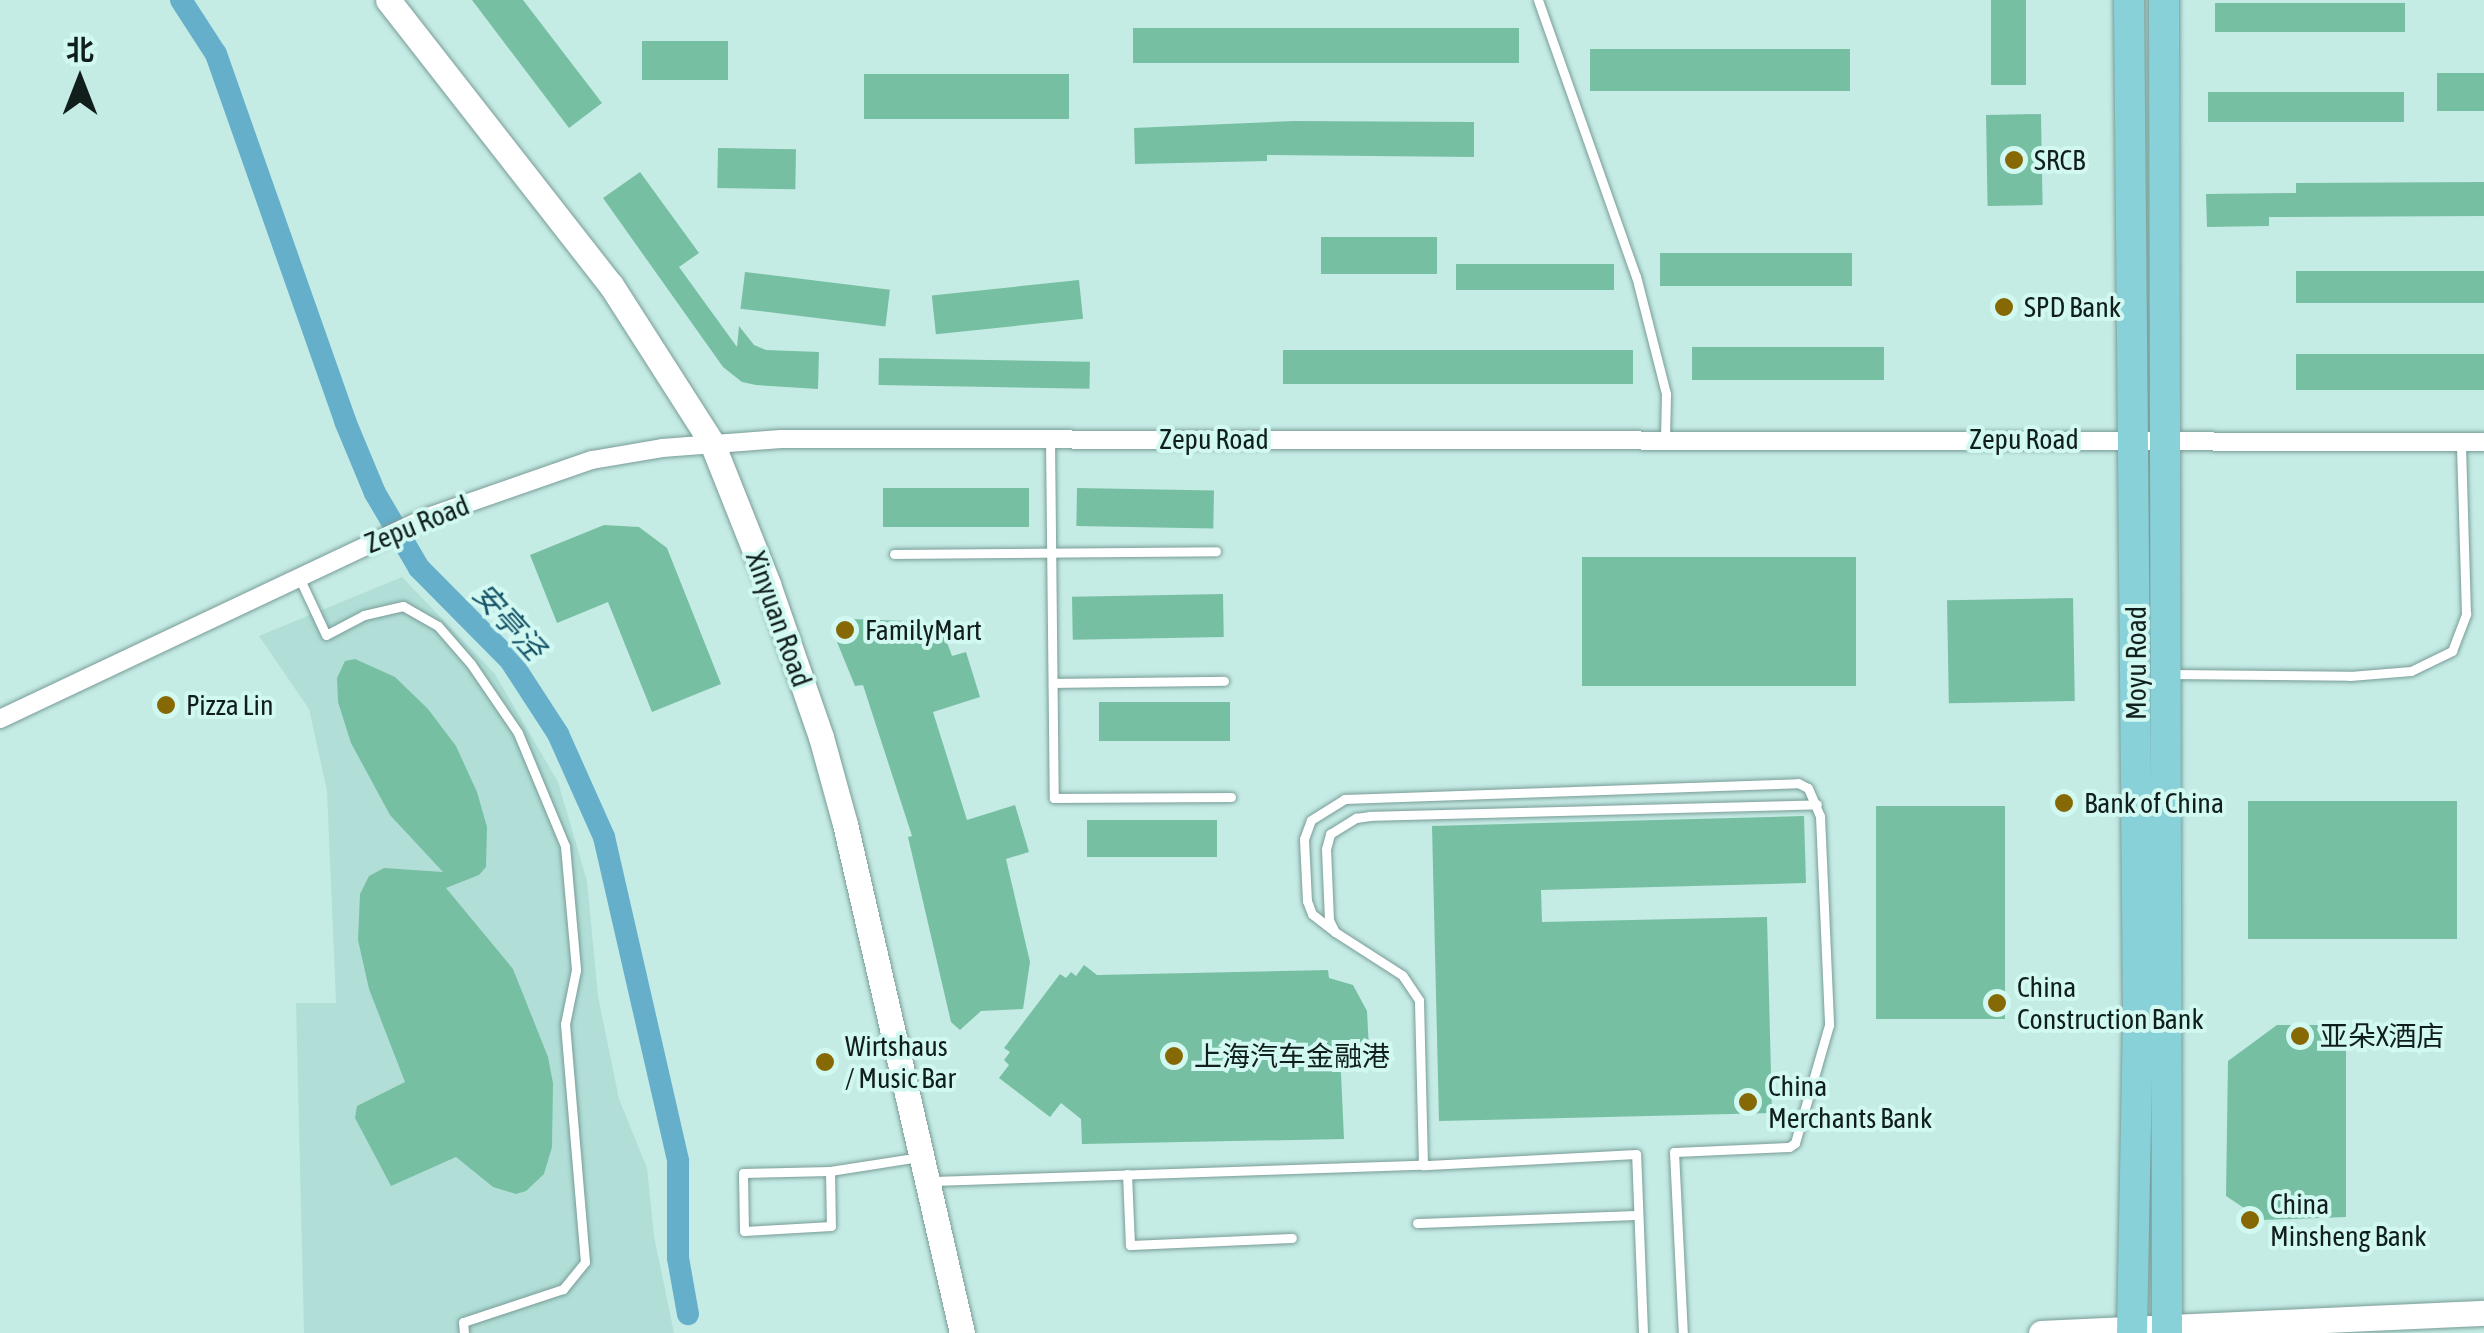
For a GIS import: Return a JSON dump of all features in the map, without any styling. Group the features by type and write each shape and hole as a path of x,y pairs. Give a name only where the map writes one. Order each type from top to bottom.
{"main road":[{"name":"Moyu Road","path":"2130,0 2138,1020 2132,1330"},
{"name":"Moyu Road","path":"2164,0 2168,440 2167,1330"}],"street":[{"name":"Xinyuan Road","path":"388,0 612,285 712,443 768,584 820,737 962,1333"},
{"name":"Zepu Road","path":"0,719 428,517 592,460 712,443 2136,439 2484,442"},
{"path":"2040,1333 2484,1313"}],"lane":[{"path":"1538,0 1636,276 1666,394 1665,440"},
{"path":"1050,440 1054,798 1231,796"},
{"path":"2167,674 2350,676 2411,670 2452,651 2466,614 2461,442"},
{"path":"894,554 1216,551"},
{"path":"298,576 326,635 364,616 404,606 438,626 471,664 518,733 565,846 576,970 565,1024 585,1262 562,1289 463,1322 464,1333"},
{"path":"1052,683 1224,681"},
{"path":"1423,1165 1419,1000 1412,985 1393,967 1312,914 1307,901 1304,839 1310,820 1344,799 1798,783 1808,788 1816,804 1829,1025 1795,1143 1789,1148 1674,1152 1682,1333"},
{"path":"1335,932 1327,910 1326,849 1330,834 1356,818 1816,804"},
{"path":"830,1171 831,1226 744,1231 743,1173 830,1171 925,1169 1053,1176 1636,1154 1642,1333"},
{"path":"1127,1174 1130,1245 1292,1238"},
{"path":"1417,1223 1638,1215"}],"shaded area":[{"path":"402,577 495,674 558,782 587,881 598,996 619,1099 647,1168 654,1236 674,1333 304,1333 296,1003 336,1003 327,791 309,709 259,636"}],"building":[{"path":"472,0 523,0 602,103 569,128"},
{"path":"1991,0 2026,0 2026,85 1991,85"},
{"path":"2215,3 2405,3 2405,32 2215,32"},
{"path":"1133,28 1519,28 1519,63 1133,63"},
{"path":"642,41 728,41 728,80 642,80"},
{"path":"1590,49 1850,49 1850,91 1590,91"},
{"path":"2437,73 2484,73 2484,111 2437,111"},
{"path":"864,74 1069,74 1069,119 864,119"},
{"path":"2208,92 2404,92 2404,122 2208,122"},
{"name":"SRCB","path":"2041,114 2043,205 1988,206 1986,115"},
{"path":"1293,121 1474,122 1474,157 1267,155 1267,161 1135,164 1134,128"},
{"path":"718,148 796,149 795,189 717,188"},
{"path":"640,172 699,253 679,267 737,347 739,326 754,345 766,350 819,352 818,389 742,382 723,367 603,198"},
{"path":"2484,182 2484,216 2269,217 2269,226 2207,227 2206,194 2296,193 2296,183"},
{"path":"1321,237 1437,237 1437,274 1321,274"},
{"path":"1660,253 1852,253 1852,286 1660,286"},
{"path":"1456,264 1614,264 1614,290 1456,290"},
{"path":"2296,271 2484,271 2484,303 2296,303"},
{"path":"745,272 890,290 885,327 740,309"},
{"path":"1079,280 1083,319 936,334 932,295"},
{"path":"1692,347 1884,347 1884,380 1692,380"},
{"path":"1283,350 1633,350 1633,384 1283,384"},
{"path":"2296,354 2484,354 2484,390 2296,390"},
{"path":"879,358 1090,362 1089,389 879,385"},
{"path":"883,488 1029,488 1029,527 883,527"},
{"path":"1077,488 1214,490 1213,528 1076,526"},
{"path":"604,525 639,527 667,548 721,684 652,712 608,602 557,623 530,555"},
{"path":"1582,557 1856,557 1856,686 1582,686"},
{"path":"1223,594 1224,637 1073,640 1072,597"},
{"path":"2073,598 2075,701 1949,703 1947,600"},
{"path":"851,619 934,622 941,626 952,656 966,652 980,697 933,712 967,820 1015,805 1029,852 1006,859 1030,962 1023,1009 981,1011 960,1030 951,1022 908,837 912,836 863,685 855,686 835,637 838,626"},
{"path":"355,659 395,677 428,709 456,746 477,792 487,827 486,867 479,875 446,888 513,969 548,1057 553,1083 552,1147 544,1174 526,1191 516,1194 493,1187 456,1157 391,1186 355,1118 357,1106 405,1082 369,989 358,940 360,894 369,876 384,868 443,872 390,815 351,743 338,702 337,678 345,661"},
{"path":"1099,702 1230,702 1230,741 1099,741"},
{"path":"2248,801 2457,801 2457,939 2248,939"},
{"path":"1876,806 2005,806 2005,1019 1876,1019"},
{"path":"1804,816 1806,883 1541,890 1542,922 1767,917 1772,1113 1439,1121 1432,826"},
{"path":"1087,820 1217,820 1217,857 1087,857"},
{"name":"上海汽车金融港","path":"1084,965 1097,975 1328,970 1329,978 1353,985 1367,1011 1369,1049 1340,1052 1344,1139 1082,1144 1081,1119 1061,1103 1050,1117 999,1078 1009,1065 1004,1060 1010,1052 1004,1048 1060,974 1066,978 1071,972 1076,976"},
{"path":"2277,1025 2346,1025 2346,1217 2262,1220 2226,1196 2228,1061"}],"waterway":[{"name":"安亭泾","path":"181,0 216,54 345,421 375,493 419,568 510,660 558,734 604,837 678,1161 678,1258 688,1314"}],"place":[{"name":"SRCB","path":"2014,160"},
{"name":"SPD Bank","path":"2004,307"},
{"name":"FamilyMart","path":"845,630"},
{"name":"Pizza Lin","path":"166,705"},
{"name":"Bank of China","path":"2064,803"},
{"name":"China Construction Bank","path":"1997,1003"},
{"name":"亚朵X酒店","path":"2300,1036"},
{"name":"上海汽车金融港","path":"1174,1056"},
{"name":"Wirtshaus / Music Bar","path":"825,1062"},
{"name":"China Merchants Bank","path":"1748,1102"},
{"name":"China Minsheng Bank","path":"2250,1220"}]}
